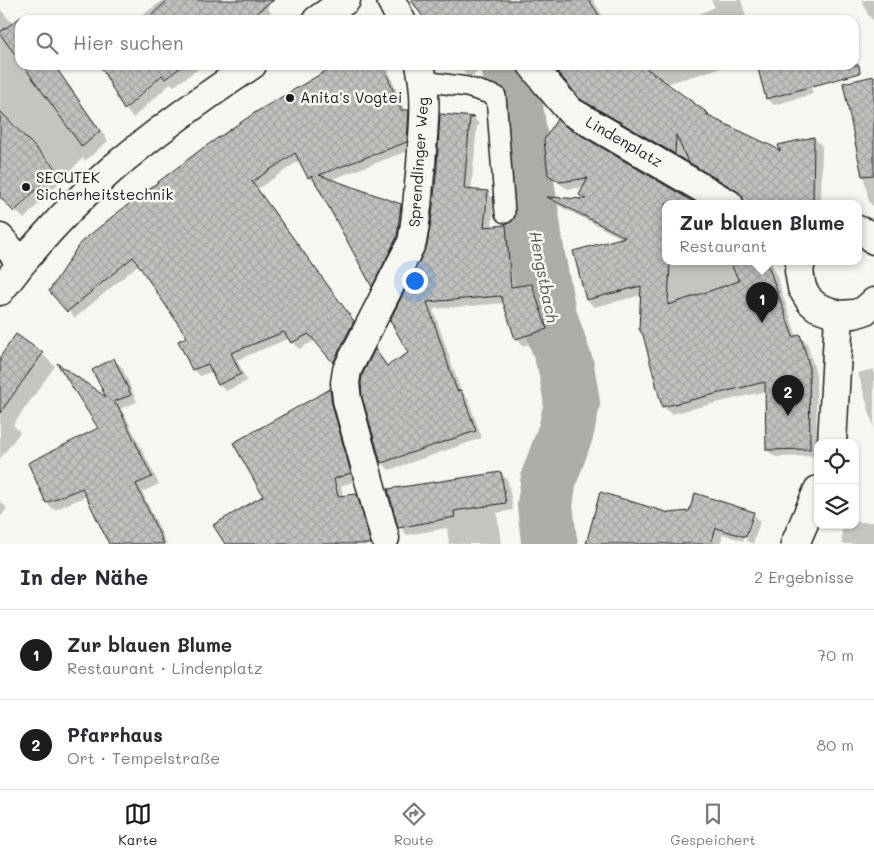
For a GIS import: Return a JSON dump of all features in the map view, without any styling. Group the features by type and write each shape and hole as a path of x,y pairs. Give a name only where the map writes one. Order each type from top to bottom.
{"street":[{"path":"324,15 346,0"},
{"path":"391,0 398,15"},
{"path":"0,290 22,262 77,202 111,170 150,138 245,70"},
{"name":"Lindenplatz","path":"536,70 570,111 722,200"},
{"name":"Sprendlinger Weg","path":"385,538 347,400 345,383 347,370 412,242 416,222 425,115 422,73"},
{"path":"862,232 874,240"},
{"path":"0,238 22,262"},
{"path":"800,265 798,271 802,288 810,301 817,307 838,316 864,311 874,302"},
{"path":"832,439 838,316"},
{"path":"795,544 814,499"}],"lane":[{"path":"422,73 496,96 505,213"}],"building":[{"path":"168,0 274,0 253,15 152,15"},
{"path":"411,0 589,0 599,15 422,15"},
{"path":"15,21 15,54 0,34 0,32"},
{"path":"859,65 860,73 766,99 758,70 859,70"},
{"path":"27,70 57,70 100,131 82,147"},
{"path":"103,70 177,70 165,79 162,75 124,110"},
{"path":"327,70 385,70 401,110 409,110 407,142 319,175 401,204 397,237 372,287 312,176 308,178 295,153 252,182 354,321 333,363 309,334 291,343 284,332 231,353 241,374 218,385 208,364 192,370 178,341 187,337 133,257 67,312 49,291 80,243 203,148 256,112"},
{"path":"556,70 649,70 709,114 706,115 780,151 778,145 814,137 813,200 743,200 737,191 688,162 676,135 675,154 580,99"},
{"path":"874,76 874,175 862,176 843,83"},
{"path":"0,111 56,169 14,212 0,197"},
{"path":"440,114 475,117 470,118 464,189 488,191 484,227 506,225 511,287 532,284 547,329 515,339 501,296 427,302 457,391 461,390 476,431 381,463 362,397 362,375 375,349 387,366 408,353 390,320 427,245 437,167"},
{"path":"557,119 562,124 690,200 662,200 662,265 670,265 668,305 739,281 731,265 768,265 793,337 800,334 809,365 810,449 766,450 765,382 662,407 643,335 639,329 641,286 586,300 573,251 625,237 547,197 586,199 579,195 588,178 560,182 548,175 544,140"},
{"path":"16,334 43,353 0,413 0,357"},
{"path":"114,358 131,395 113,402 118,406 152,477 136,484 164,544 109,544 82,488 46,503 28,463 98,428 57,363 106,397 92,370"},
{"path":"330,389 332,404 351,473 334,479 338,496 357,494 371,544 225,544 213,525 263,496 233,443"},
{"path":"501,472 506,503 454,511 455,517 398,528 388,489"},
{"path":"600,492 669,513 689,511 695,493 754,512 746,537 716,528 711,544 586,544"}],"waterway":[{"name":"Hengstbach","path":"510,70 537,256 548,313 566,367 572,403 566,431 549,478 545,505 550,544"}],"place":[{"name":"Anita's Vogtei","path":"290,98"},
{"name":"SECUTEK Sicherheitstechnik","path":"26,187"},
{"name":"Zur blauen Blume","path":"762,323"},
{"name":"Pfarrhaus","path":"788,416"}]}
